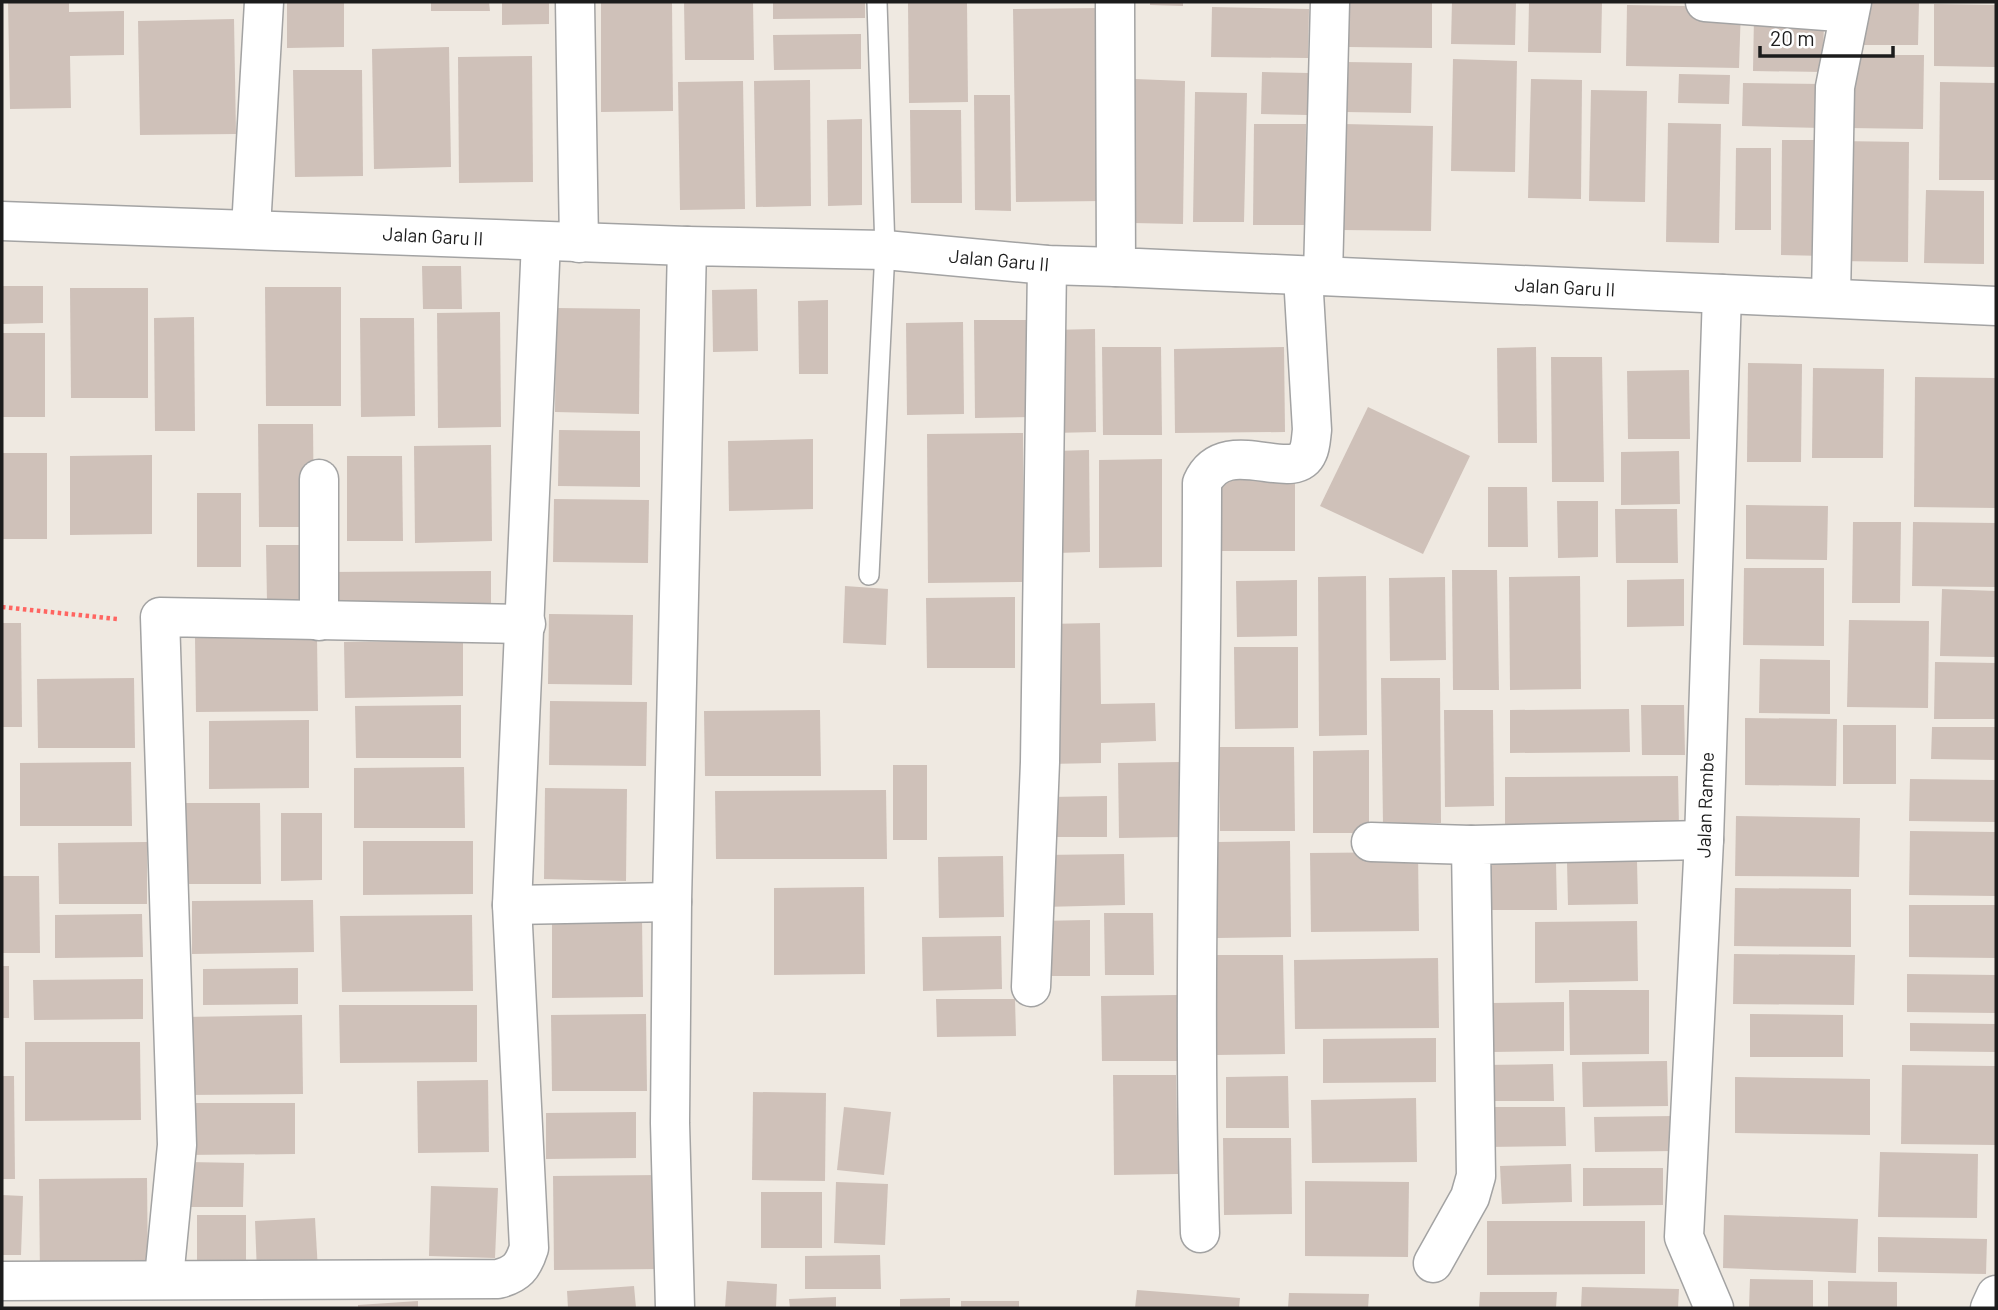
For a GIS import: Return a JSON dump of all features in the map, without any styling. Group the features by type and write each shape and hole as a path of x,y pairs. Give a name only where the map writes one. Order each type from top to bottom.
{"street":[{"path":"250,228 264,2"},
{"path":"575,2 579,243"},
{"path":"1115,2 1116,267"},
{"path":"1200,1233 1196,947 1202,483 1211,467 1225,460 1284,464 1300,461 1308,454 1312,430 1313,276 1330,2"},
{"path":"1705,2 1846,7 1835,88 1831,298"},
{"name":"Jalan Garu II","path":"2,221 250,228 579,243 885,250 1047,265 1996,306"},
{"path":"2,1281 164,1278 498,1279 511,1276 524,1266 529,1248 512,905 541,241"},
{"path":"675,1308 670,1123 672,902 687,246"},
{"path":"1031,987 1040,748 1047,265"},
{"name":"Jalan Rambe","path":"1714,1308 1684,1237 1704,840 1722,294"},
{"path":"319,479 319,621"},
{"path":"164,1278 177,1145 160,617 526,624"},
{"path":"1371,842 1471,845 1704,840"},
{"path":"1433,1263 1470,1197 1476,1176 1471,845"},
{"path":"512,905 672,902"},
{"path":"1990,1308 1996,1294"}],"lane":[{"path":"869,575 885,250 877,2"}],"path":[{"path":"2,607 103,619 160,617"}],"building":[{"path":"8,2 69,2 69,12 124,11 124,55 70,56 71,108 10,109"},
{"path":"287,2 344,2 344,47 287,48"},
{"path":"431,2 489,2 490,11 431,11"},
{"path":"502,2 549,2 549,24 502,25"},
{"path":"601,2 672,2 673,111 601,112"},
{"path":"684,2 753,2 754,60 685,60"},
{"path":"773,2 865,2 865,18 773,19"},
{"path":"1150,2 1183,2 1183,6 1150,5"},
{"path":"1349,2 1432,2 1432,48 1349,47"},
{"path":"1452,2 1516,2 1515,45 1451,44"},
{"path":"1529,2 1602,2 1601,53 1528,52"},
{"path":"1860,2 1919,2 1918,45 1860,45"},
{"path":"908,3 967,3 968,102 909,103"},
{"path":"1934,4 1996,5 1996,67 1934,66"},
{"path":"1627,5 1741,7 1739,68 1626,66"},
{"path":"1212,7 1309,9 1308,58 1211,57"},
{"path":"1101,8 1103,201 1016,202 1013,9"},
{"path":"1754,16 1824,17 1823,72 1753,71"},
{"path":"234,19 236,134 140,135 138,21"},
{"path":"861,34 861,69 774,70 773,35"},
{"path":"449,47 451,167 374,169 372,49"},
{"path":"1848,55 1924,55 1923,129 1848,128"},
{"path":"532,56 533,182 459,183 458,57"},
{"path":"1453,59 1517,61 1515,172 1451,171"},
{"path":"1346,62 1412,63 1411,113 1345,112"},
{"path":"293,70 362,70 363,176 295,177"},
{"path":"1262,72 1309,73 1308,115 1261,114"},
{"path":"1679,74 1730,75 1729,104 1678,103"},
{"path":"1135,79 1185,81 1183,224 1133,223"},
{"path":"1531,79 1582,80 1581,199 1528,198"},
{"path":"810,80 811,206 756,207 754,81"},
{"path":"743,81 745,209 680,210 678,82"},
{"path":"1940,82 1996,83 1996,180 1939,180"},
{"path":"1743,83 1824,84 1823,128 1742,126"},
{"path":"1591,90 1647,91 1645,202 1589,201"},
{"path":"1195,92 1247,93 1244,222 1193,222"},
{"path":"974,95 1010,95 1011,211 975,210"},
{"path":"910,110 961,110 962,203 911,203"},
{"path":"862,119 862,205 828,206 827,120"},
{"path":"1668,123 1721,124 1719,243 1666,242"},
{"path":"1254,124 1306,124 1305,225 1253,225"},
{"path":"1344,124 1433,126 1431,231 1342,230"},
{"path":"1782,140 1825,140 1825,256 1781,255"},
{"path":"1838,141 1909,142 1908,262 1837,261"},
{"path":"1736,148 1771,148 1771,230 1735,230"},
{"path":"1926,190 1984,191 1984,264 1924,263"},
{"path":"422,266 461,266 462,309 423,309"},
{"path":"2,286 43,286 43,323 2,324"},
{"path":"265,287 341,287 341,406 266,406"},
{"path":"70,288 148,288 148,398 71,398"},
{"path":"757,289 758,351 713,352 712,290"},
{"path":"828,300 828,374 799,374 798,301"},
{"path":"556,308 640,309 639,414 555,412"},
{"path":"500,312 501,427 438,428 437,313"},
{"path":"194,317 195,431 155,431 154,318"},
{"path":"360,318 414,318 415,416 361,417"},
{"path":"974,320 1032,320 1033,417 975,418"},
{"path":"963,322 964,414 907,415 906,323"},
{"path":"1095,329 1096,432 1053,433 1051,330"},
{"path":"2,333 45,333 45,417 2,417"},
{"path":"1102,347 1161,347 1162,435 1103,435"},
{"path":"1284,347 1285,432 1175,433 1174,349"},
{"path":"1536,347 1537,443 1498,443 1497,348"},
{"path":"1551,357 1602,357 1604,482 1552,482"},
{"path":"1748,363 1802,364 1801,462 1747,462"},
{"path":"1813,368 1884,369 1883,458 1812,458"},
{"path":"1689,370 1690,439 1628,439 1627,371"},
{"path":"1915,377 1996,378 1996,508 1914,507"},
{"path":"1368,407 1470,456 1423,554 1320,506"},
{"path":"258,424 313,424 314,527 259,527"},
{"path":"559,430 640,431 640,487 558,486"},
{"path":"1023,433 1024,582 928,583 927,434"},
{"path":"813,439 813,509 729,511 728,441"},
{"path":"491,445 492,541 415,543 414,446"},
{"path":"1089,450 1090,552 1057,553 1055,451"},
{"path":"1679,451 1680,504 1621,505 1621,452"},
{"path":"2,453 47,453 47,539 2,539"},
{"path":"152,455 152,534 70,535 70,456"},
{"path":"347,456 402,456 403,541 347,541"},
{"path":"1162,459 1162,567 1099,568 1099,460"},
{"path":"1295,473 1295,551 1218,551 1218,475"},
{"path":"1488,487 1527,487 1528,547 1488,547"},
{"path":"197,493 241,493 241,567 197,567"},
{"path":"554,499 649,500 648,563 553,562"},
{"path":"1557,501 1598,501 1598,557 1558,558"},
{"path":"1746,505 1828,506 1827,560 1746,559"},
{"path":"1615,509 1677,509 1678,563 1616,563"},
{"path":"1853,522 1901,522 1900,603 1852,603"},
{"path":"1913,522 1996,523 1996,587 1912,586"},
{"path":"266,545 312,545 312,601 267,602"},
{"path":"1744,568 1824,568 1824,646 1743,645"},
{"path":"1452,570 1497,570 1499,690 1453,690"},
{"path":"491,571 491,613 325,613 326,572"},
{"path":"1366,576 1367,735 1319,736 1318,577"},
{"path":"1580,576 1581,689 1510,690 1509,577"},
{"path":"1445,577 1446,660 1390,661 1389,578"},
{"path":"1684,579 1684,626 1627,627 1627,580"},
{"path":"1297,580 1297,636 1237,637 1236,581"},
{"path":"845,586 888,589 886,645 843,643"},
{"path":"1942,589 1996,591 1996,657 1940,656"},
{"path":"1015,597 1015,668 927,668 926,598"},
{"path":"549,614 633,615 632,685 548,684"},
{"path":"1849,620 1929,621 1928,708 1847,707"},
{"path":"2,623 21,623 22,727 2,727"},
{"path":"1100,623 1101,704 1155,703 1156,741 1101,743 1101,763 1047,764 1046,624"},
{"path":"195,637 317,637 318,711 196,712"},
{"path":"463,641 463,696 345,698 344,642"},
{"path":"1234,647 1298,647 1298,728 1235,729"},
{"path":"1760,659 1830,660 1830,714 1759,713"},
{"path":"1935,662 1996,663 1996,719 1934,719"},
{"path":"134,678 135,748 38,748 37,679"},
{"path":"1381,678 1440,678 1441,823 1383,824"},
{"path":"550,701 647,702 646,766 549,765"},
{"path":"461,705 461,758 356,758 355,706"},
{"path":"1641,705 1684,705 1685,755 1642,755"},
{"path":"1629,709 1630,752 1510,753 1510,710"},
{"path":"820,710 821,776 705,776 704,711"},
{"path":"1444,710 1493,710 1494,806 1445,807"},
{"path":"1745,718 1837,719 1836,786 1745,785"},
{"path":"309,720 309,788 209,789 209,721"},
{"path":"1843,725 1896,725 1896,784 1843,784"},
{"path":"1932,727 1996,727 1996,760 1931,759"},
{"path":"1219,747 1294,747 1295,831 1220,831"},
{"path":"1369,750 1369,833 1313,833 1313,751"},
{"path":"131,762 132,826 20,826 20,763"},
{"path":"1180,762 1181,837 1119,838 1118,763"},
{"path":"893,765 927,765 927,840 893,840"},
{"path":"464,767 465,828 354,828 354,768"},
{"path":"1678,776 1679,827 1505,829 1505,777"},
{"path":"1910,779 1996,780 1996,822 1909,821"},
{"path":"545,788 627,789 626,881 544,879"},
{"path":"886,790 887,859 716,859 715,791"},
{"path":"1107,796 1107,837 1050,837 1050,797"},
{"path":"185,803 260,803 261,884 186,884"},
{"path":"281,813 322,813 322,880 281,881"},
{"path":"1736,816 1860,818 1859,877 1735,876"},
{"path":"1910,831 1996,832 1996,896 1909,895"},
{"path":"363,841 473,841 473,894 363,895"},
{"path":"1290,841 1291,937 1217,938 1216,842"},
{"path":"147,842 147,904 59,904 58,843"},
{"path":"1418,852 1419,931 1311,932 1310,853"},
{"path":"1124,854 1125,905 1042,907 1041,855"},
{"path":"1003,856 1004,917 939,918 938,857"},
{"path":"1637,861 1638,904 1568,905 1567,862"},
{"path":"1556,862 1557,910 1474,910 1473,863"},
{"path":"2,876 39,876 40,953 2,953"},
{"path":"864,887 865,974 774,975 774,888"},
{"path":"1735,888 1851,889 1851,947 1734,946"},
{"path":"313,900 314,952 192,954 192,901"},
{"path":"1909,905 1996,905 1996,958 1909,957"},
{"path":"1104,913 1153,913 1154,975 1105,975"},
{"path":"142,914 143,957 55,958 55,915"},
{"path":"472,915 473,991 342,992 340,916"},
{"path":"552,918 642,918 643,997 552,998"},
{"path":"1090,920 1090,976 1036,976 1036,921"},
{"path":"1637,921 1638,981 1535,983 1535,922"},
{"path":"1001,936 1002,989 923,991 922,937"},
{"path":"1734,954 1855,955 1854,1005 1733,1004"},
{"path":"1214,955 1283,955 1285,1054 1216,1055"},
{"path":"1438,958 1439,1028 1295,1029 1294,960"},
{"path":"2,966 9,966 9,1018 2,1018"},
{"path":"298,968 298,1004 203,1005 203,969"},
{"path":"1907,974 1996,975 1996,1013 1907,1012"},
{"path":"143,979 143,1019 34,1020 33,980"},
{"path":"1569,990 1649,990 1649,1054 1570,1055"},
{"path":"1177,995 1178,1061 1102,1061 1101,996"},
{"path":"936,999 1015,999 1016,1036 937,1037"},
{"path":"1564,1002 1564,1051 1492,1052 1492,1003"},
{"path":"339,1005 477,1005 477,1062 340,1063"},
{"path":"646,1014 647,1091 552,1091 551,1015"},
{"path":"1750,1014 1843,1015 1843,1057 1750,1057"},
{"path":"302,1015 303,1094 184,1095 184,1017"},
{"path":"1910,1023 1996,1024 1996,1052 1910,1051"},
{"path":"1436,1038 1436,1082 1323,1083 1323,1039"},
{"path":"25,1042 140,1042 141,1120 25,1121"},
{"path":"1667,1061 1668,1106 1583,1107 1582,1062"},
{"path":"1553,1064 1554,1101 1482,1101 1481,1065"},
{"path":"1902,1065 1996,1066 1996,1145 1901,1144"},
{"path":"1113,1075 1176,1075 1178,1174 1114,1175"},
{"path":"2,1076 14,1076 15,1179 2,1179"},
{"path":"1288,1076 1289,1128 1226,1128 1226,1077"},
{"path":"1735,1077 1870,1079 1870,1135 1735,1133"},
{"path":"488,1080 489,1152 418,1153 417,1081"},
{"path":"753,1092 826,1093 825,1181 752,1180"},
{"path":"1416,1098 1417,1162 1312,1163 1311,1100"},
{"path":"186,1103 295,1103 295,1154 186,1155"},
{"path":"844,1107 891,1112 884,1175 837,1170"},
{"path":"1484,1107 1565,1107 1566,1146 1485,1147"},
{"path":"636,1112 636,1158 546,1159 546,1113"},
{"path":"1673,1116 1674,1151 1595,1152 1594,1117"},
{"path":"1223,1138 1291,1138 1292,1214 1224,1215"},
{"path":"1880,1152 1978,1154 1977,1218 1878,1217"},
{"path":"188,1162 244,1163 243,1207 188,1207"},
{"path":"1571,1164 1572,1202 1502,1204 1500,1166"},
{"path":"1583,1168 1663,1168 1663,1205 1583,1206"},
{"path":"660,1175 661,1269 554,1270 553,1176"},
{"path":"147,1178 148,1277 40,1278 39,1179"},
{"path":"1305,1181 1409,1182 1408,1257 1305,1256"},
{"path":"836,1182 888,1184 885,1245 834,1243"},
{"path":"431,1186 498,1188 495,1258 429,1256"},
{"path":"761,1192 822,1192 822,1248 761,1248"},
{"path":"2,1195 23,1196 21,1255 2,1255"},
{"path":"197,1215 246,1215 246,1267 197,1267"},
{"path":"1724,1215 1858,1219 1856,1273 1723,1268"},
{"path":"315,1218 318,1271 257,1273 255,1221"},
{"path":"1487,1221 1645,1221 1645,1274 1487,1275"},
{"path":"1878,1237 1987,1239 1986,1274 1878,1272"},
{"path":"880,1255 881,1289 805,1289 805,1256"},
{"path":"1750,1279 1813,1280 1813,1308 1749,1308"},
{"path":"727,1281 777,1284 776,1308 725,1308"},
{"path":"1828,1281 1897,1282 1897,1308 1828,1308"},
{"path":"634,1286 636,1308 568,1308 567,1291"},
{"path":"1582,1287 1679,1289 1678,1308 1581,1308"},
{"path":"1137,1290 1240,1298 1239,1308 1135,1308"},
{"path":"1480,1292 1557,1292 1556,1308 1479,1308"},
{"path":"1289,1293 1369,1294 1368,1308 1288,1308"},
{"path":"836,1297 836,1308 790,1308 789,1299"},
{"path":"950,1298 950,1308 900,1308 900,1299"},
{"path":"418,1301 418,1308 358,1308 358,1305"},
{"path":"961,1301 1019,1301 1019,1308 961,1308"}]}
